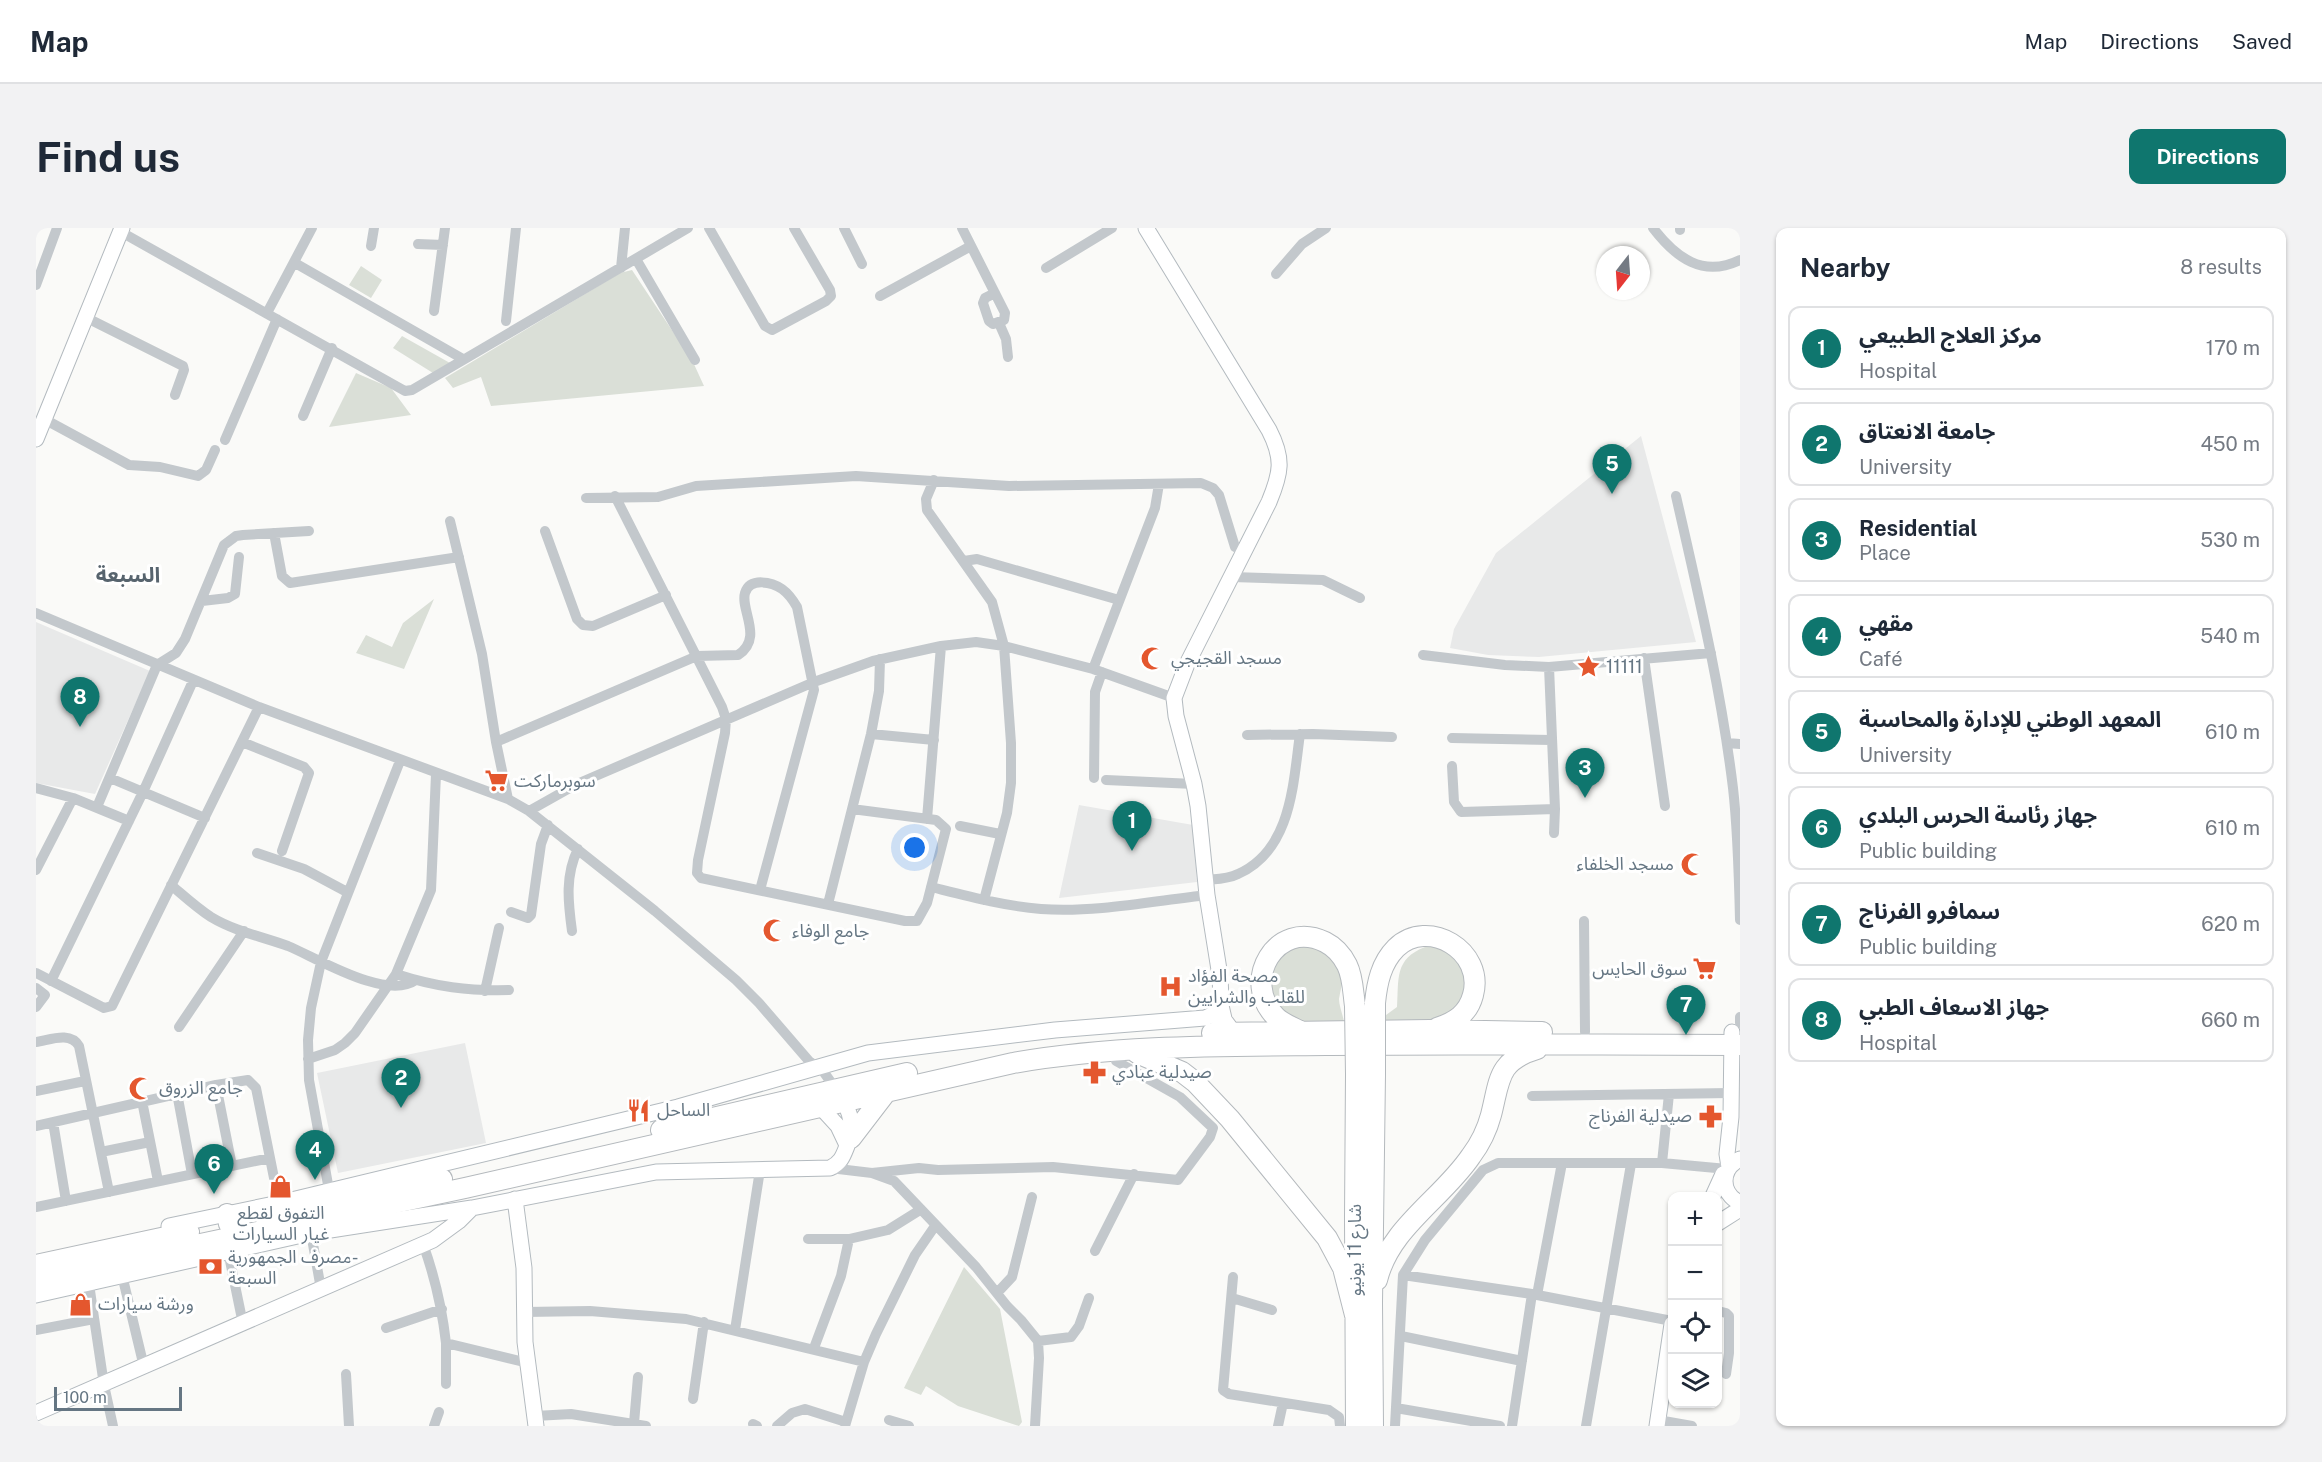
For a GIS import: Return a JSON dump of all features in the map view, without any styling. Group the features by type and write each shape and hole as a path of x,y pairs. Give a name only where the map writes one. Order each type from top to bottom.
{"highway":[{"path":"1299,1031 1277,1018 1263,998 1261,990 1268,958 1278,945 1290,938 1302,936 1318,939 1333,946 1342,955 1352,980 1366,1074"},
{"path":"1366,1074 1378,978 1386,961 1396,948 1414,939 1430,938 1447,941 1466,956 1473,969 1474,987 1469,1005 1459,1018 1430,1030"},
{"path":"1219,1008 1222,1021 1231,1033"},
{"path":"840,1095 1045,1045 1122,1038 1299,1031 1737,1031"},
{"path":"36,1265 228,1219 458,1176 813,1080 840,1095 887,1091 1049,1056 1208,1047 1549,1045 1737,1031"},
{"path":"1372,1303 1379,1271 1390,1249 1410,1223 1455,1178 1483,1136 1491,1117 1503,1067 1513,1058 1549,1045"},
{"path":"1123,1051 1182,1072 1195,1082 1230,1119 1327,1238 1343,1268 1361,1322"},
{"name":"شارع 11 يونيو","path":"1366,1074 1372,1303 1361,1322 1373,1426"},
{"name":"شارع 11 يونيو","path":"1356,1426 1361,1322 1366,1074"},
{"path":"36,1279 465,1188 813,1080"},
{"path":"849,1141 887,1091"}],"street":[{"path":"36,285 57,228"},
{"path":"267,313 312,228"},
{"path":"371,246 374,228"},
{"path":"434,311 445,228"},
{"path":"506,321 516,228"},
{"path":"621,267 625,228"},
{"path":"36,439 121,230 405,390 412,390 688,228"},
{"path":"709,228 765,326 772,330 826,301 831,296 830,290 794,228"},
{"path":"844,228 862,264"},
{"path":"962,228 970,246 995,293 1005,313 1004,320 993,324 989,321 982,306 985,298 995,293"},
{"path":"1046,268 1112,228"},
{"path":"228,1219 329,1190 678,1107 813,1080 868,1053 993,1037 1205,1018 1216,1014 1219,1008 1220,976 1194,784 1176,716 1174,698 1187,664 1245,552 1279,476 1280,464 1269,430 1146,228"},
{"path":"1276,274 1302,244 1326,228"},
{"path":"1653,228 1682,257 1699,266 1722,267 1740,260"},
{"path":"418,244 443,245"},
{"path":"880,296 970,246"},
{"path":"636,259 695,360"},
{"path":"295,263 463,359"},
{"path":"85,317 181,364 184,370 174,395"},
{"path":"225,440 277,319"},
{"path":"999,323 1006,339 1008,357"},
{"path":"303,416 332,348"},
{"path":"44,419 129,465 160,467 198,476 206,470 214,450"},
{"path":"586,498 658,497 696,486 856,476 1009,486 1201,483 1213,488 1219,495 1235,547 1245,552"},
{"path":"934,480 926,499 926,506 992,602 1004,646 1011,764 1009,798 984,900"},
{"path":"1094,778 1097,670 1119,600 1155,508 1159,484"},
{"path":"615,496 697,656 726,719 697,873 701,878 707,880 905,921 917,921 925,910 947,834 943,824 927,819 852,809"},
{"path":"1676,496 1711,653 1737,789 1740,920"},
{"path":"450,521 482,654 508,799"},
{"path":"97,807 157,665 181,647 221,552 229,540 243,535 309,531"},
{"path":"545,531 577,619 584,625 593,626 666,595"},
{"path":"274,533 282,576 290,583 459,557"},
{"path":"202,601 228,598 235,594 239,557"},
{"path":"963,561 976,559 1119,600"},
{"path":"1232,577 1323,580 1360,598"},
{"path":"496,742 697,656 733,657 742,652 748,642 750,630 746,590 754,583 772,584 787,593 797,608 814,690 760,890"},
{"path":"36,613 193,681 400,761 508,799 529,811 702,949 759,1003 813,1080 838,1126 849,1141"},
{"path":"529,811 560,792 814,682 880,659 941,646 976,642 1004,646 1097,670 1174,698"},
{"path":"927,819 941,646"},
{"path":"1423,655 1505,665 1549,667 1711,653"},
{"path":"1644,658 1665,806"},
{"path":"828,904 871,734 879,691 880,659"},
{"path":"1549,667 1554,833"},
{"path":"51,981 143,792 193,681"},
{"path":"36,973 104,1008 112,1006 259,707"},
{"path":"871,734 934,740"},
{"path":"931,887 984,900 1042,909 1078,909 1207,887 1238,874 1262,857 1274,841 1288,809 1300,734"},
{"path":"1247,735 1392,736"},
{"path":"1452,738 1551,740"},
{"path":"242,742 304,767 309,773 282,850"},
{"path":"1727,743 1740,744"},
{"path":"329,1190 317,1130 308,1059 309,1024 321,962 400,761"},
{"path":"1452,766 1454,802 1461,812 1555,809"},
{"path":"308,1059 335,1050 345,1042 396,974 431,890 436,774"},
{"path":"111,778 205,818"},
{"path":"1106,780 1194,784"},
{"path":"36,788 73,798 129,821"},
{"path":"36,870 73,798"},
{"path":"511,912 528,918 531,915 537,865 543,836 548,825"},
{"path":"960,826 1000,834"},
{"path":"572,931 568,880 570,867 578,849"},
{"path":"257,853 304,869 347,891"},
{"path":"171,885 211,917 288,946 344,973 389,986 401,987 416,980"},
{"path":"1584,921 1584,1032"},
{"path":"485,991 499,928"},
{"path":"179,1027 244,931"},
{"path":"396,974 443,987 485,991 509,990"},
{"path":"36,988 45,996 36,1007"},
{"path":"1737,1031 1730,1093 1731,1117 1727,1154 1730,1167 1725,1187 1728,1193 1740,1203"},
{"path":"36,1042 64,1037 74,1040 79,1046 109,1192"},
{"path":"872,1173 907,1168 938,1170 1053,1167 1178,1180 1210,1137 1213,1128 1180,1097 1116,1061 1123,1051"},
{"path":"36,1126 244,1080 254,1084 279,1203"},
{"path":"36,1091 86,1081"},
{"path":"216,1085 232,1166"},
{"path":"1532,1096 1730,1093"},
{"path":"177,1094 192,1174"},
{"path":"1662,1163 1669,1094"},
{"path":"830,1168 841,1160 849,1141 850,1113 840,1095"},
{"path":"142,1101 158,1182"},
{"path":"53,1122 66,1201"},
{"path":"101,1152 150,1142"},
{"path":"36,1207 270,1158"},
{"path":"1395,1426 1403,1275 1425,1240 1483,1170 1498,1163 1662,1163 1730,1167"},
{"path":"1512,1426 1534,1294 1562,1163"},
{"path":"1586,1426 1631,1164"},
{"path":"1715,1192 1721,1176 1730,1167"},
{"path":"36,1295 311,1233 471,1208 656,1172 830,1168 872,1173 894,1181 976,1267 1038,1341 1035,1426"},
{"path":"735,1330 760,1170"},
{"path":"1095,1251 1134,1174"},
{"path":"997,1293 1011,1277 1032,1197"},
{"path":"515,1199 522,1244 528,1363 536,1421 571,1414 646,1426"},
{"path":"36,1413 423,1244 444,1233 471,1208"},
{"path":"1722,1220 1740,1209"},
{"path":"808,1239 849,1239 888,1230 920,1210"},
{"path":"777,1426 792,1413 805,1409 846,1424 864,1362 915,1255 935,1226"},
{"path":"36,1256 176,1230"},
{"path":"311,1233 321,1289"},
{"path":"814,1348 840,1276 849,1239"},
{"path":"423,1244 436,1281 442,1309 446,1342 446,1384"},
{"path":"228,1251 243,1324"},
{"path":"122,1275 144,1367"},
{"path":"1403,1275 1534,1294 1668,1321"},
{"path":"1233,1277 1223,1390 1229,1394 1329,1410 1339,1417 1340,1426"},
{"path":"89,1284 104,1385 113,1426"},
{"path":"1038,1341 1071,1338 1079,1326 1089,1298"},
{"path":"1232,1298 1272,1310"},
{"path":"386,1328 442,1309"},
{"path":"525,1312 590,1311 704,1322 864,1362"},
{"path":"1722,1312 1729,1316 1729,1353 1726,1374"},
{"path":"36,1330 94,1319"},
{"path":"693,1399 704,1322"},
{"path":"1401,1336 1522,1361"},
{"path":"446,1342 528,1363"},
{"path":"1668,1351 1658,1423 1692,1426"},
{"path":"346,1374 349,1426"},
{"path":"634,1424 638,1377"},
{"path":"1278,1426 1283,1403"},
{"path":"1396,1408 1500,1426"},
{"path":"435,1426 439,1413"},
{"path":"889,1420 909,1426"}],"shaded area":[{"path":"361,266 382,280 371,298 349,285"},
{"path":"632,270 693,362 704,386 491,406 481,377 453,388 445,378 620,273"},
{"path":"402,336 450,363 433,373 393,348"},
{"path":"356,373 391,388 411,415 329,427"},
{"path":"1641,436 1696,642 1539,657 1488,655 1450,648 1454,629 1496,553"},
{"path":"434,599 404,669 356,653 366,635 392,647 403,623"},
{"path":"36,622 150,671 95,794 36,783"},
{"path":"1079,805 1193,825 1197,882 1059,898"},
{"path":"1296,946 1319,950 1332,959 1336,965 1342,980 1339,999 1344,1022 1289,1020 1270,1003 1270,968 1278,958"},
{"path":"1425,947 1437,947 1459,957 1470,993 1445,1021 1384,1023 1386,1015 1397,1007 1400,971 1403,964 1415,952"},
{"path":"465,1043 486,1143 338,1173 317,1073"},
{"path":"964,1267 1000,1309 1022,1422 1019,1426 958,1406 926,1386 921,1395 904,1388"}],"place":[{"name":"المعهد الوطني للإدارة والمحاسبة","path":"1612,494"},
{"name":"مسجد القجيجي","path":"1153,658"},
{"name":"11111","path":"1588,667"},
{"name":"جهاز الاسعاف الطبي","path":"80,727"},
{"name":"سوبرماركت","path":"496,781"},
{"name":"Residential","path":"1585,798"},
{"name":"مركز العلاج الطبيعي","path":"1132,851"},
{"name":"مسجد الخلفاء","path":"1692,864"},
{"name":"جامع الوفاء","path":"774,931"},
{"name":"سوق الحايس","path":"1705,969"},
{"name":"مصحة الفؤاد للقلب والشرايين","path":"1170,986"},
{"name":"سمافرو الفرناج","path":"1686,1035"},
{"name":"صيدلية عبادي","path":"1094,1072"},
{"name":"جامع الزروق","path":"141,1088"},
{"name":"جامعة الانعتاق","path":"401,1108"},
{"name":"الساحل","path":"639,1110"},
{"name":"صيدلية الفرناج","path":"1710,1116"},
{"name":"مقهي","path":"315,1180"},
{"name":"التفوق لقطع غيار السيارات","path":"281,1187"},
{"name":"جهاز رئاسة الحرس البلدي","path":"214,1194"},
{"name":"مصرف الجمهورية- السبعة","path":"210,1267"},
{"name":"ورشة سيارات","path":"80,1304"}],"district":[{"name":"السبعة","path":"128,575"}]}
